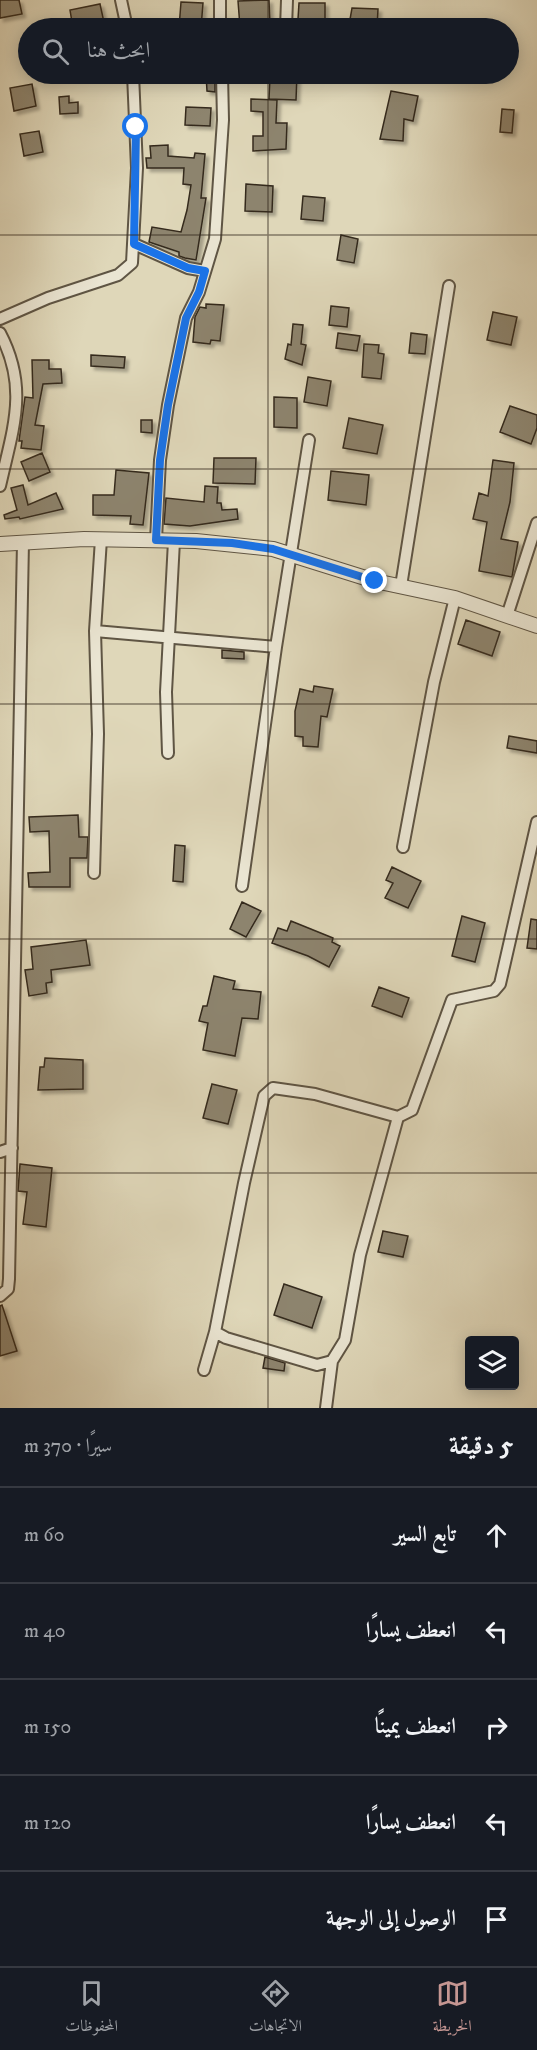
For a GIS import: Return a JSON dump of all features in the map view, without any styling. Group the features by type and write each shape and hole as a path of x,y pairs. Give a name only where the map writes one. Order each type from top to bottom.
{"street":[{"path":"122,0 125,18"},
{"path":"220,0 220,18"},
{"path":"286,18 287,0"},
{"path":"0,318 48,298 118,274 132,263 137,168 133,84"},
{"path":"156,540 166,417 186,318 199,292 215,239 223,120 222,84"},
{"path":"134,244 188,268 205,271"},
{"path":"401,586 449,286"},
{"path":"0,333 14,363 18,395 0,486"},
{"path":"242,886 290,553 309,440"},
{"path":"507,616 537,523"},
{"path":"94,873 98,734 95,631 101,539"},
{"path":"0,544 101,539 232,543 290,553 401,586 455,598 537,626"},
{"path":"168,753 166,692 174,541"},
{"path":"0,1296 8,1289 9,1279 23,542"},
{"path":"403,847 434,682 455,598"},
{"path":"95,631 276,647"},
{"path":"204,1370 215,1332 244,1183 264,1096 273,1088 315,1094 398,1117 412,1110 452,1000 494,991 500,984 537,822"},
{"path":"326,1408 332,1361 345,1340 360,1256 398,1117"},
{"path":"0,1152 12,1148"},
{"path":"215,1332 226,1338 317,1365 332,1361"}],"building":[{"path":"0,0 19,0 22,14 0,18"},
{"path":"269,0 270,18 239,18 238,1"},
{"path":"181,2 203,3 202,18 180,18"},
{"path":"299,3 325,3 325,18 298,18"},
{"path":"100,4 103,18 71,18 70,10"},
{"path":"352,8 378,9 378,18 350,18"},
{"path":"32,84 36,106 14,111 10,88"},
{"path":"207,84 215,84 215,92 207,91"},
{"path":"270,84 297,84 296,100 269,99"},
{"path":"391,91 418,96 413,121 404,119 403,141 380,139"},
{"path":"69,96 69,103 78,102 78,113 60,114 59,97"},
{"path":"251,99 277,100 276,123 287,123 286,149 253,151 253,136 263,136 263,112 251,111"},
{"path":"186,107 211,108 210,126 185,125"},
{"path":"502,109 514,110 512,133 500,132"},
{"path":"39,131 43,152 24,156 20,134"},
{"path":"168,145 168,156 194,158 195,153 205,154 201,198 206,198 196,260 179,256 179,252 149,242 152,227 181,232 187,210 191,185 183,184 184,168 147,168 146,158 151,158 150,146"},
{"path":"246,184 273,186 272,212 245,211"},
{"path":"303,196 325,198 323,221 301,219"},
{"path":"341,235 358,239 354,263 337,260"},
{"path":"206,304 224,305 220,341 211,340 210,344 193,342 195,317 200,307 206,308"},
{"path":"331,306 349,308 347,327 329,325"},
{"path":"493,312 517,317 511,345 487,340"},
{"path":"293,324 303,325 301,344 306,345 302,365 285,359 288,344 291,345"},
{"path":"338,333 360,336 357,351 336,348"},
{"path":"411,333 427,335 425,354 409,353"},
{"path":"364,344 379,345 378,353 384,354 381,379 362,377"},
{"path":"91,355 125,357 124,368 91,366"},
{"path":"32,360 49,360 49,369 61,369 62,383 43,384 35,425 44,426 41,450 21,448 22,441 19,441 25,397 33,398"},
{"path":"308,377 331,381 327,406 304,402"},
{"path":"274,397 297,398 297,428 274,427"},
{"path":"510,406 537,415 537,428 531,444 500,432"},
{"path":"349,418 383,425 377,454 343,448"},
{"path":"141,420 152,420 152,433 141,432"},
{"path":"42,453 50,472 29,481 21,462"},
{"path":"214,458 256,458 255,484 213,483"},
{"path":"493,460 514,463 510,502 501,539 518,542 512,577 479,571 487,522 473,519 479,493 488,496"},
{"path":"116,470 149,473 143,525 130,524 131,516 93,515 93,495 114,495"},
{"path":"331,471 369,475 366,505 328,500"},
{"path":"23,485 28,505 56,493 63,509 20,519 19,517 5,519 4,515 17,510 11,488"},
{"path":"205,486 218,487 217,503 221,503 222,510 237,509 238,519 190,526 164,524 166,498 204,502"},
{"path":"466,620 500,632 492,656 458,644"},
{"path":"222,650 244,652 244,659 222,658"},
{"path":"314,686 333,689 327,717 321,716 318,747 303,746 303,737 295,736 295,711 300,689 313,692"},
{"path":"509,736 537,741 537,753 507,748"},
{"path":"78,815 79,837 88,837 87,858 70,858 70,887 29,887 28,873 50,872 49,831 30,832 29,817"},
{"path":"175,845 185,846 183,882 173,881"},
{"path":"392,867 421,881 408,908 385,898 393,883 386,880"},
{"path":"242,902 261,911 246,937 230,929"},
{"path":"462,916 485,923 475,962 452,956"},
{"path":"531,919 537,920 537,949 527,948"},
{"path":"291,921 333,938 332,942 340,946 329,967 308,956 272,943 278,928 287,931"},
{"path":"86,940 90,965 51,970 52,982 46,983 47,993 29,996 25,970 33,969 31,947"},
{"path":"214,976 235,981 233,989 261,992 258,1019 242,1018 235,1056 203,1050 208,1023 199,1021 203,1006 207,1006"},
{"path":"379,987 409,998 402,1017 372,1006"},
{"path":"45,1058 83,1060 83,1089 38,1090 40,1067 44,1067"},
{"path":"212,1084 237,1090 228,1124 203,1118"},
{"path":"20,1164 52,1168 46,1227 23,1224 27,1192 18,1191"},
{"path":"383,1231 408,1236 403,1257 378,1252"},
{"path":"284,1284 322,1297 312,1328 274,1315"},
{"path":"2,1305 17,1351 0,1356 0,1306"},
{"path":"265,1357 285,1363 284,1371 263,1368"}],"route":[{"path":"136,127 134,244 188,268 205,271 199,292 186,318 176,377 168,405 160,460 156,540 232,543 273,549 375,581"}]}
